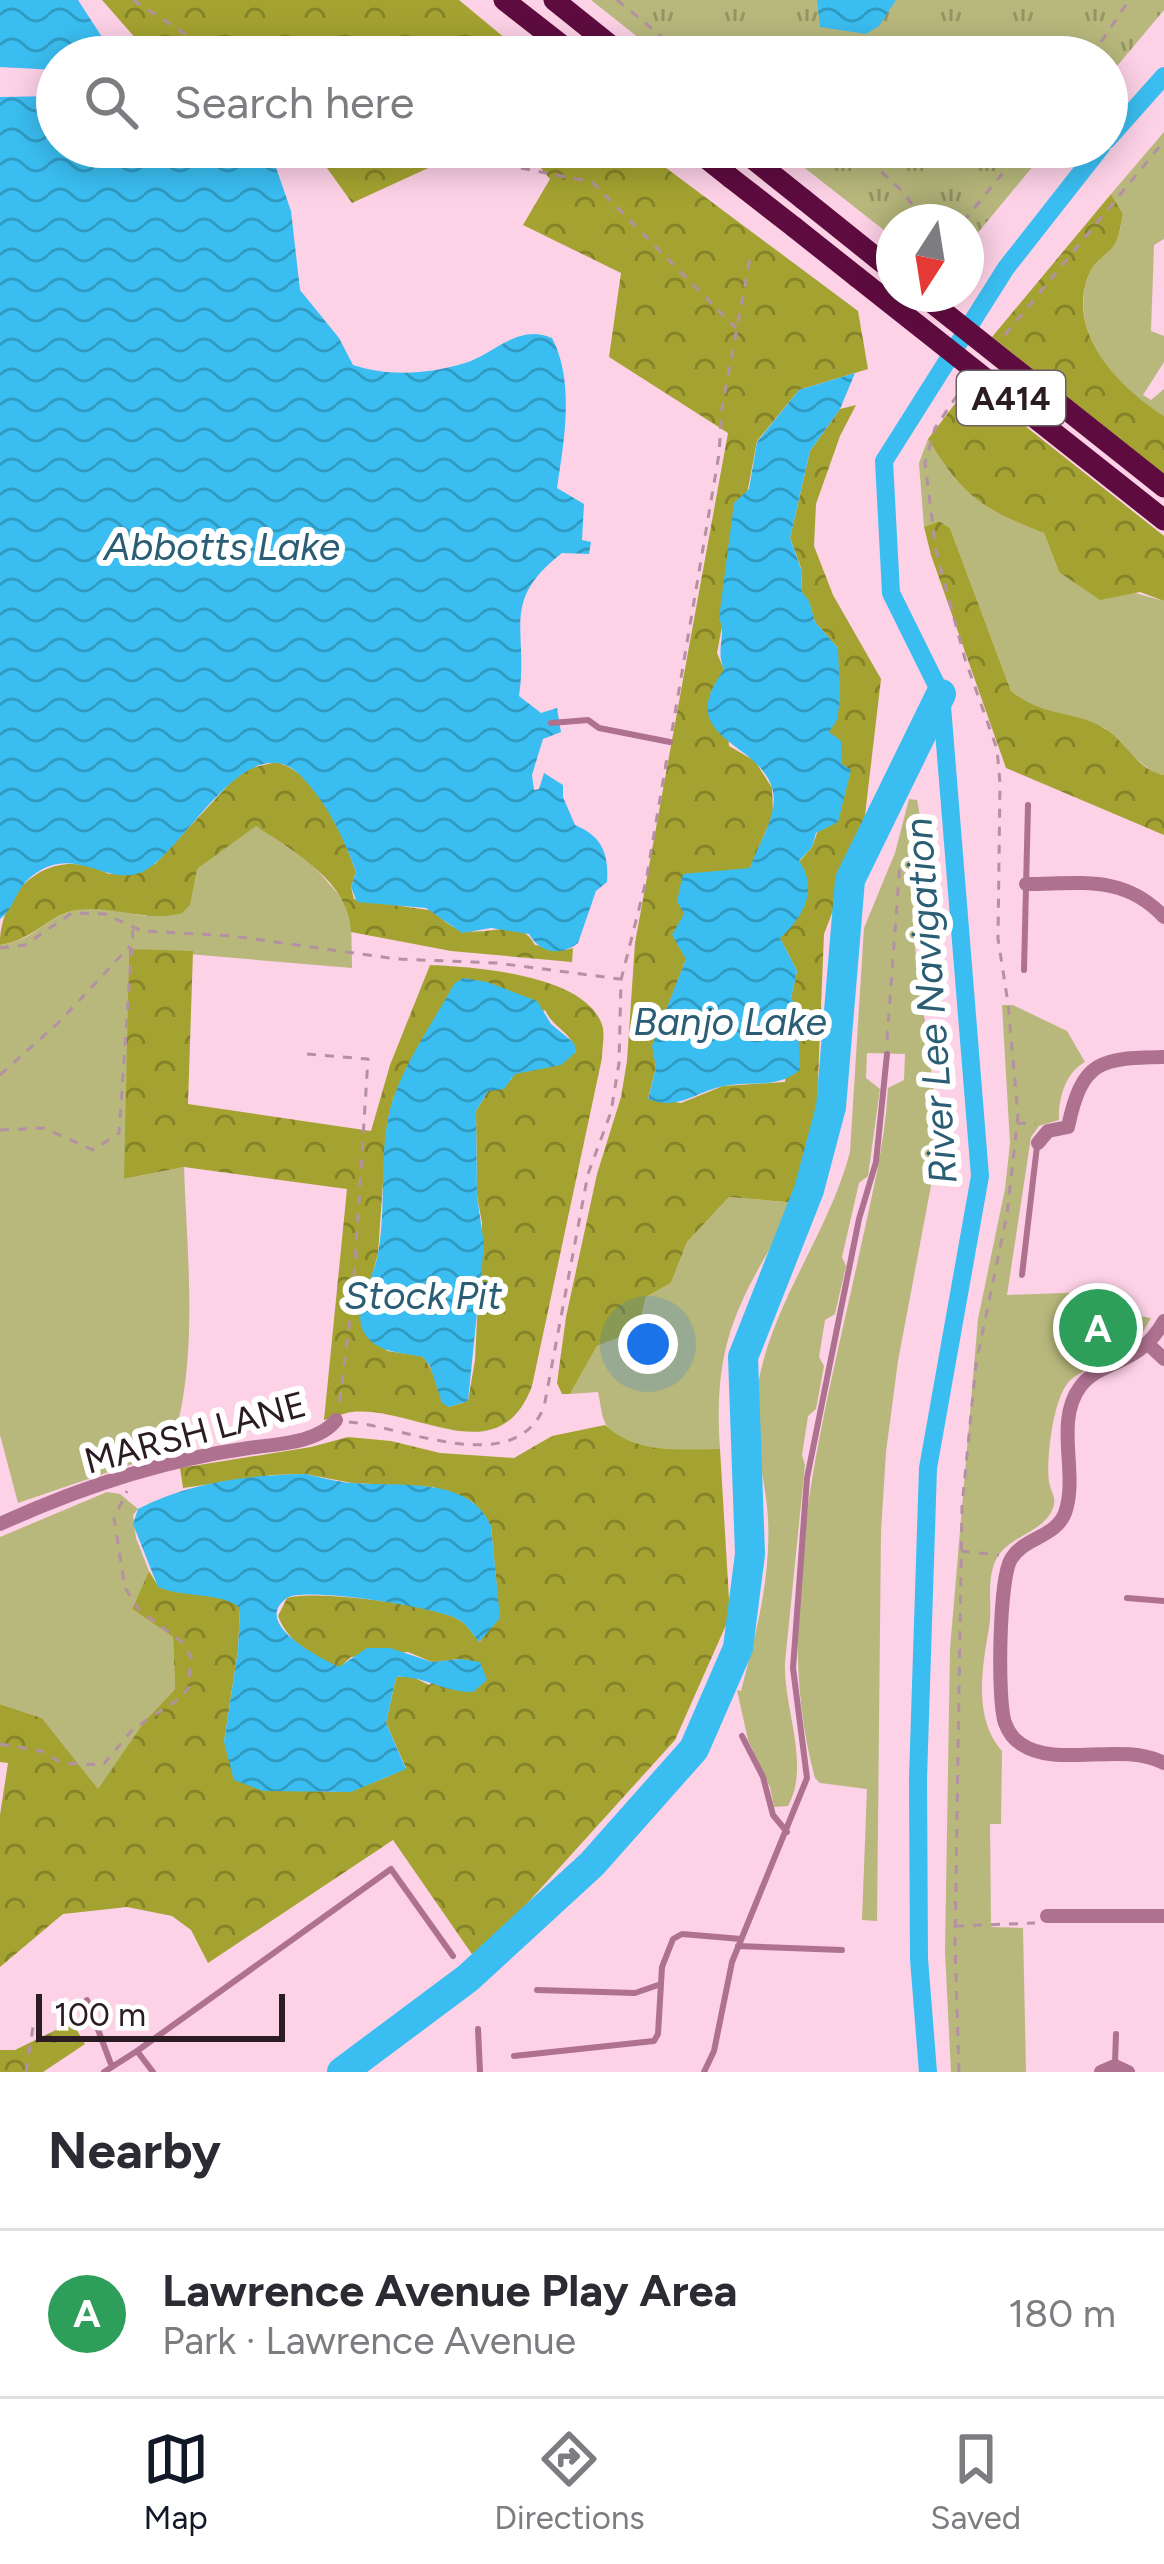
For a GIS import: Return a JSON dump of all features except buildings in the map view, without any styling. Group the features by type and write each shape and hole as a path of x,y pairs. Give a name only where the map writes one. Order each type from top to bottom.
{"highway":[{"path":"504,0 550,36"},
{"path":"554,0 599,36"},
{"name":"A414","path":"718,168 1164,520"},
{"path":"764,168 876,258"},
{"name":"A414","path":"944,312 1164,487"}],"street":[{"path":"1026,884 1121,887 1142,895 1164,917"},
{"path":"1038,1143 1048,1131 1068,1127 1078,1088 1097,1065 1119,1058 1164,1058"},
{"path":"1164,1321 1148,1344 1128,1360 1086,1379 1076,1393 1070,1412 1065,1513 1054,1529 1013,1556 1003,1579 1001,1707 1011,1735 1033,1750 1138,1754 1164,1763"},
{"path":"1148,1344 1164,1359"},
{"name":"MARSH LANE","path":"0,1524 136,1473 201,1455 290,1442 325,1431 336,1420"},
{"path":"1047,1916 1164,1916"}],"lane":[{"path":"551,723 588,720 599,728 670,742"},
{"path":"1024,970 1028,805"},
{"path":"704,2072 714,2051 740,1942 807,1778 793,1668 807,1478 859,1219 876,1162 886,1054"},
{"path":"1022,1275 1038,1143"},
{"path":"1127,1598 1164,1601"},
{"path":"742,1736 763,1777 773,1816 787,1832"},
{"path":"87,2000 108,2069 391,1870 453,1956"},
{"path":"514,2056 654,2041 662,1967 673,1939 682,1934 842,1950"},
{"path":"537,1990 635,1993 661,1984"},
{"path":"478,2030 480,2072"},
{"path":"1115,2070 1116,2034"},
{"path":"137,2050 153,2072"}],"path":[{"path":"133,0 189,36"},
{"path":"617,0 661,36"},
{"path":"1104,36 1129,0"},
{"path":"1053,275 1164,141"},
{"path":"521,168 592,182 737,329"},
{"path":"877,168 912,204"},
{"path":"978,204 1007,168"},
{"path":"308,1054 368,1059 353,1294 336,1420 489,1446 518,1439 538,1423 544,1407 588,1174 611,1112 620,1063 621,980 646,881 752,253"},
{"path":"943,412 928,443 925,463 930,514 965,659 997,749 998,939 1018,1116 1006,1214 976,1364 961,1551 955,1927 959,2072"},
{"path":"886,1054 900,862"},
{"path":"0,948 25,945 72,914 105,914 122,919 133,929 233,936 398,959 496,963 621,980"},
{"path":"0,1130 44,1128 93,1150 119,1133 133,929"},
{"path":"0,1075 59,1022 131,944"},
{"path":"0,1744 40,1751 62,1763 103,1765 133,1729 182,1697 188,1688 191,1657 182,1642 140,1611 125,1588 114,1518 136,1473"},
{"path":"961,1551 1013,1556"},
{"path":"955,1927 1034,1923 1047,1916"},
{"path":"26,2072 34,2027"}],"green space":[{"path":"102,0 459,0 503,36 134,36"},
{"path":"591,0 1164,0 1164,10 1128,53 1128,36 636,36"},
{"path":"1164,132 1164,239 1154,245 1151,331 1164,336 1164,362 1143,395 1151,400 1164,389 1164,416 1129,389 1099,354 1084,314 1084,292 1091,270 1114,246 1119,232 1123,214 1111,194"},
{"path":"327,168 428,168 352,203"},
{"path":"541,168 666,168 858,311 868,369 799,390 757,441 717,653 724,670 729,746 755,761 772,788 773,814 750,868 684,914 686,959 653,1046 656,1068 648,1098 681,1103 723,1086 785,1082 797,971 780,938 799,862 812,847 842,764 828,732 838,648 815,622 802,593 801,568 790,538 810,451 840,409 856,405 816,504 814,546 833,595 881,679 863,832 824,934 816,1129 811,1164 797,1203 729,1197 687,1242 671,1283 646,1297 638,1330 597,1346 570,1394 562,1394 557,1383 566,1317 597,1174 621,1097 635,943 728,433 609,357 621,273 523,225 550,179"},
{"path":"805,168 1032,168 984,225 984,204 876,204 876,224"},
{"path":"1111,194 1123,214 1119,232 1114,246 1091,270 1084,314 1089,334 1113,373 1164,416 1164,474 992,337"},
{"path":"971,383 1164,536 1164,601 1140,592 1100,600 1059,572 1044,533 989,508 963,487 928,439"},
{"path":"928,439 975,498 1044,533 1059,572 1164,601 1164,775 1130,754 1105,728 1033,708 1011,691 950,528 939,521 924,527 919,463"},
{"path":"939,521 950,528 1011,691 1046,710 1102,727 1138,761 1164,775 1164,835 1006,768 931,555 924,527"},
{"path":"276,762 306,779 328,807 356,872 351,887 354,899 435,911 462,930 515,929 535,945 573,948 572,962 451,951 351,932 348,914 331,883 256,826 197,869 190,905 182,913 156,916 77,910 0,945 9,906 33,876 68,864 109,874 155,864 234,779 251,768"},
{"path":"909,799 917,800 920,816 913,931 938,1123 936,1159 886,1452 877,1921 862,1920 867,1789 820,1783 815,1778 802,1715 799,1585 817,1452 876,1175 888,1088 904,1080 905,1054 867,1053 866,1078 880,1089 868,1176 859,1183 835,1314 825,1320 819,1357 824,1366 816,1409 808,1416 785,1662 797,1755 788,1806 774,1807 748,1740 737,1690 741,1691 752,1648 767,1563 768,1519 755,1423 757,1391 774,1329 828,1213 850,1152 864,928 895,853"},
{"path":"255,825 312,864 351,909 352,968 129,949 125,1179 184,1167 189,1310 179,1417 170,1451 18,1503 0,1435 0,945 21,940 77,909 145,916 193,885 196,869"},
{"path":"129,949 193,951 188,1104 371,1131 390,1065 430,965 498,971 550,983 590,1006 601,1022 602,1058 532,1386 517,1412 499,1427 454,1430 352,1412 324,1420 347,1189 184,1167 124,1179","holes":["545,1010 576,1052 514,1074 488,1091 476,1111 482,1223 475,1360 468,1401 449,1407 422,1356 387,1351 361,1315 378,1254 387,1124 394,1096"]},
{"path":"1002,1005 1013,1005 1067,1031 1085,1062 1064,1086 1059,1120 1039,1126 1031,1137 1007,1295 1089,1292 1107,1310 1151,1318 1128,1350 1080,1373 1062,1392 1050,1446 1053,1508 1043,1523 1004,1549 992,1573 982,1692 987,1723 1002,1751 1001,1824 990,1824 991,1927 1023,1928 1026,2072 951,2072 945,1952 950,1649 978,1319 1010,1143"},
{"path":"729,1197 797,1203 746,1292 726,1346 720,1449 661,1450 632,1444 606,1425 598,1392 570,1394 597,1346 638,1330 646,1297 671,1283 687,1242"},
{"path":"605,1425 645,1446 720,1449 730,1616 675,1740 476,1960 393,1840 208,1963 191,1930 172,1916 127,1907 63,1914 0,1967 0,1815 8,1763 0,1762 0,1704 42,1718 98,1789 144,1722 175,1689 173,1637 132,1609 149,1571 158,1586 230,1599 240,1608 224,1742 292,1783 311,1789 351,1790 406,1768 386,1723 396,1677 413,1677 429,1685 461,1659 432,1662 408,1652 351,1657 339,1668 288,1634 278,1616 287,1598 348,1597 428,1609 461,1621 480,1642 497,1590 491,1526 473,1502 433,1487 352,1483 305,1474 183,1488 180,1468 348,1437 440,1453 514,1458 552,1436"},
{"path":"107,1492 120,1494 138,1509 133,1515 136,1538 149,1571 132,1609 173,1637 175,1689 144,1722 98,1790 42,1718 0,1704 0,1537"},
{"path":"68,2024 85,2044 43,2072 0,2072 0,2050 15,2050"}],"water":[{"path":"0,0 78,0 101,36 36,36 36,69 0,67"},
{"path":"817,0 896,0 879,26 866,34 820,27"},
{"name":"Abbotts Lake","path":"36,96 36,168 276,168 291,211 300,290 339,338 353,365 395,373 423,372 465,363 528,334 552,338 566,392 557,488 584,504 582,540 591,542 589,554 562,553 530,587 521,618 519,696 541,713 557,708 561,732 543,739 532,775 534,790 539,789 544,773 563,785 575,825 598,840 607,863 607,882 596,891 578,943 551,951 529,934 491,928 462,933 426,908 357,902 351,887 356,872 334,822 302,777 282,764 261,765 240,776 146,870 118,875 77,864 48,867 27,881 0,919 0,97"},
{"name":"Banjo Lake","path":"855,373 840,409 810,451 790,538 801,569 802,592 815,622 838,648 840,699 837,720 829,732 841,741 842,764 851,770 838,822 816,833 812,847 799,861 808,882 806,902 780,938 797,971 791,998 797,1007 800,1070 772,1082 724,1086 678,1102 648,1099 656,1068 652,1046 686,959 672,935 684,914 677,901 683,874 750,868 773,808 772,788 764,772 724,737 708,711 711,693 724,670 719,618 734,503 749,489 757,442 799,390"},
{"name":"Stock Pit","path":"463,978 537,1001 551,1024 574,1043 576,1052 561,1065 515,1074 504,1089 488,1091 476,1111 477,1196 484,1245 468,1401 449,1407 442,1403 423,1357 378,1346 365,1334 360,1317 380,1238 391,1107 414,1052 454,984"},
{"path":"305,1474 449,1491 467,1498 491,1526 500,1618 479,1642 461,1621 403,1605 299,1595 287,1598 278,1608 277,1619 293,1639 339,1667 367,1648 390,1648 432,1662 480,1662 487,1680 473,1692 396,1677 386,1723 406,1769 351,1792 263,1791 234,1780 224,1742 240,1608 158,1587 133,1524 138,1509 198,1486"}],"waterway":[{"name":"River Lee Navigation","path":"1128,116 1164,76"},
{"name":"River Lee Navigation","path":"928,2072 919,1959 918,1778 928,1468 980,1176 941,694 891,593 884,461 1006,268 1085,168"},
{"path":"342,2072 468,1978 592,1864 694,1749 738,1648 750,1554 743,1357 809,1190 831,1107 850,880 941,694"}],"place":[{"name":"Lawrence Avenue Play Area","path":"1098,1328"}]}
